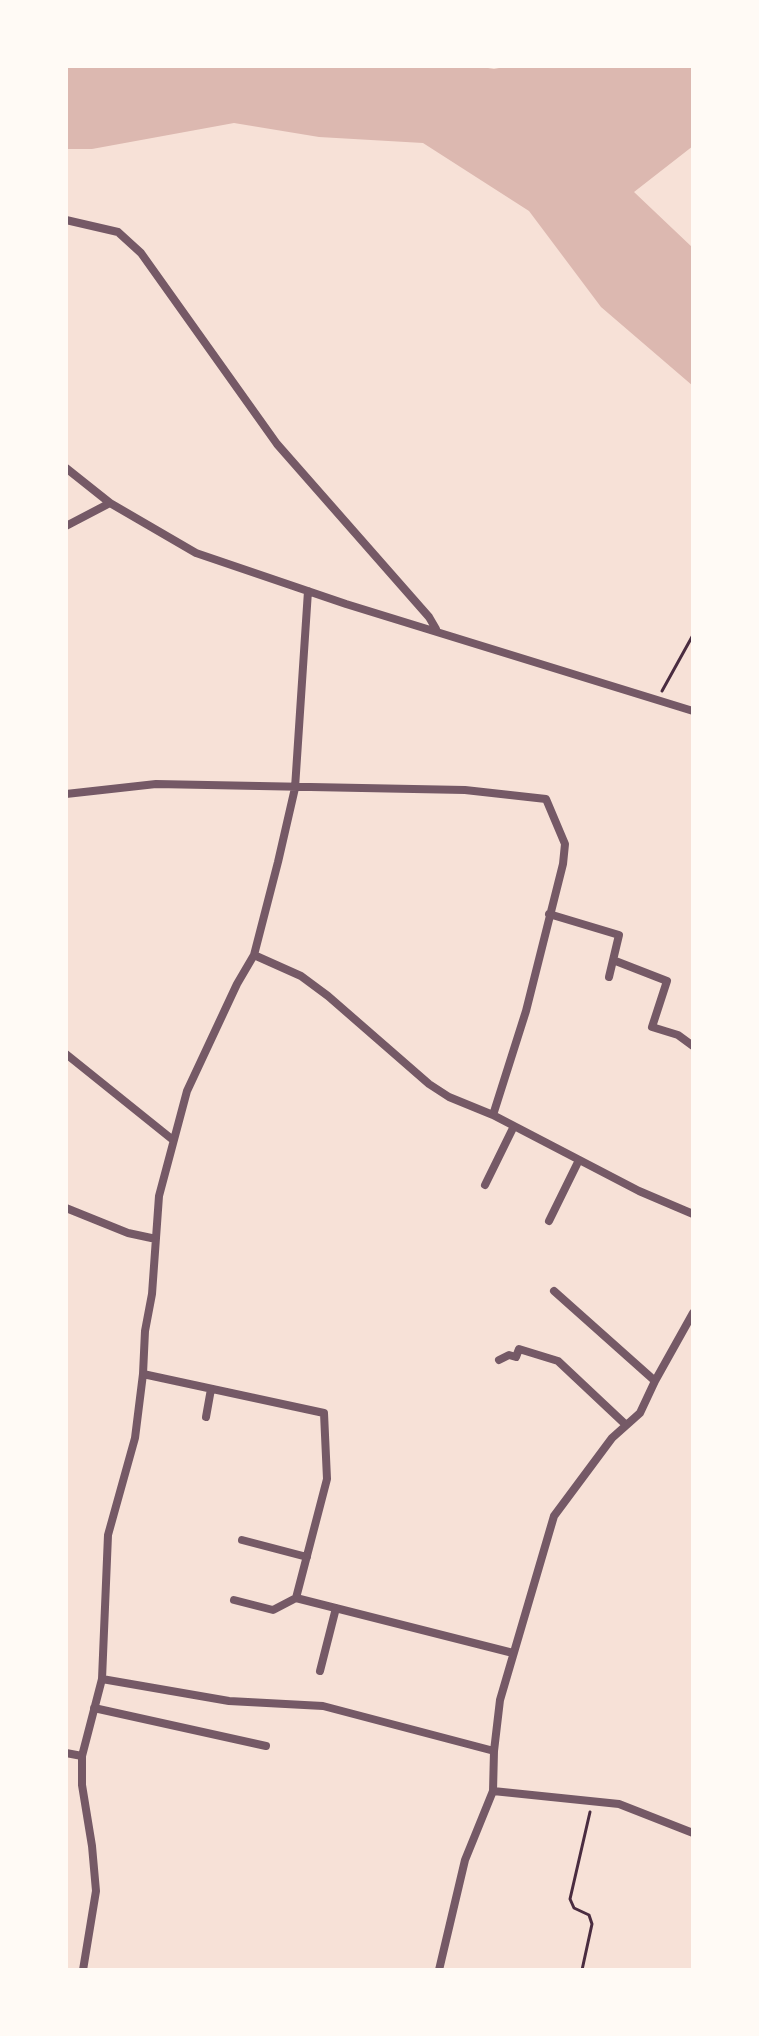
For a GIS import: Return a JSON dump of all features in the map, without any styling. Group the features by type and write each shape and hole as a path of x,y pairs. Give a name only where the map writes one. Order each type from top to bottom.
{"street":[{"path":"66,220 118,232 141,253 277,444 429,617 436,629"},
{"path":"66,468 110,503 196,553 693,711"},
{"path":"66,526 110,503"},
{"path":"83,1970 96,1891 82,1785 82,1756 102,1679 108,1535 135,1438 145,1331 152,1294 159,1196 187,1091 237,984 254,955 295,788 308,591"},
{"path":"66,794 156,784 465,790 546,799 565,844 563,864 526,1011 493,1115"},
{"path":"549,914 619,935 609,977"},
{"path":"254,955 301,976 429,1084 449,1097 493,1115 639,1191 693,1214"},
{"path":"613,960 667,981 652,1027 678,1035 693,1046"},
{"path":"66,1054 173,1140"},
{"path":"485,1185 514,1126"},
{"path":"549,1221 579,1160"},
{"path":"66,1208 128,1233 156,1239"},
{"path":"554,1291 655,1381"},
{"path":"439,1970 465,1860 493,1791 500,1700 554,1516 625,1424 640,1413 655,1381 689,1332 693,1313"},
{"path":"499,1360 509,1355 516,1357 519,1349 558,1361 625,1424"},
{"path":"143,1374 324,1413 327,1479 296,1598"},
{"path":"206,1417 211,1389"},
{"path":"242,1540 307,1557"},
{"path":"234,1600 273,1610 296,1598 513,1653"},
{"path":"320,1671 336,1608"},
{"path":"102,1679 229,1701 323,1706 494,1751"},
{"path":"94,1708 266,1746"},
{"path":"66,1753 82,1756"},
{"path":"493,1791 619,1804 693,1833"}],"path":[{"path":"658,698 693,635"},
{"path":"582,1970 592,1924 589,1915 574,1908 570,1899 593,1800"}],"shaded area":[{"path":"66,66 476,66 494,69 509,66 693,66 693,146 634,192 693,248 693,386 601,307 529,211 423,143 319,137 234,123 92,149 66,149"}]}
